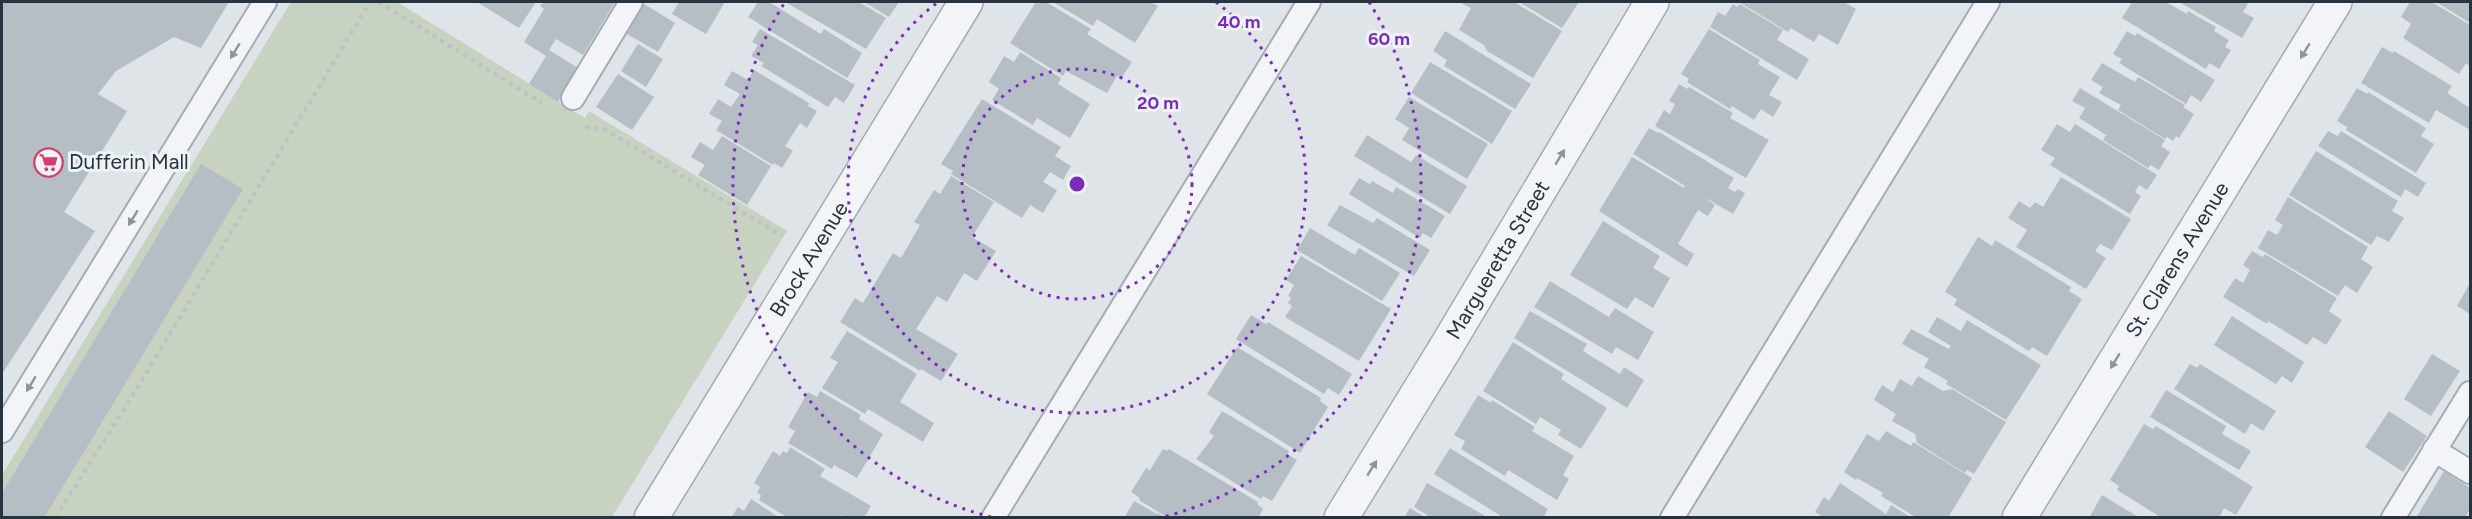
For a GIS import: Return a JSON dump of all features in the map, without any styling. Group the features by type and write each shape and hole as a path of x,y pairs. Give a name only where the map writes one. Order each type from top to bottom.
{"street":[{"name":"Brock Avenue","path":"651,518 966,2"},
{"name":"Margueretta Street","path":"1341,518 1652,2"},
{"name":"St. Clarens Avenue","path":"2019,518 2335,2"}],"lane":[{"path":"4,428 265,2"},
{"path":"573,98 631,2"},
{"path":"993,518 1309,2"},
{"path":"1672,518 1988,2"},
{"path":"2393,518 2470,393"},
{"path":"2434,450 2470,472"}],"path":[{"path":"55,518 136,390 370,2"}],"green space":[{"path":"291,2 397,2 585,118 589,111 787,231 612,517 2,517 2,475"}],"building":[{"name":"Dufferin Mall","path":"2,2 229,2 201,48 174,37 116,71 98,94 127,111 64,212 95,231 2,374"},
{"path":"477,2 536,2 519,28"},
{"path":"543,2 615,2 583,55 556,39 549,50 578,68 558,102 529,84 546,56 524,42 544,9 540,6"},
{"path":"679,2 725,2 706,34 672,14"},
{"path":"758,2 769,2 821,34 824,29 862,53 847,78 748,17"},
{"path":"785,2 859,2 886,18 866,49"},
{"path":"864,2 899,2 889,17"},
{"path":"1036,2 1046,2 1091,29 1087,34 1132,62 1121,79 1117,76 1107,93 1066,71 1063,76 1010,43"},
{"path":"1053,2 1150,2 1158,6 1135,43 1097,19 1093,26"},
{"path":"1459,2 1514,2 1562,31 1533,78 1487,51 1484,45 1459,30 1471,8"},
{"path":"1519,2 1579,2 1562,28"},
{"path":"1739,2 1844,2 1856,9 1838,45 1819,34 1814,42 1791,28 1788,32"},
{"path":"2132,2 2166,2 2187,14 2188,11 2216,27 2214,31 2229,40 2225,47 2231,50 2219,69 2209,63 2206,69 2122,18"},
{"path":"2179,2 2243,2 2248,4 2243,12 2254,18 2242,38"},
{"path":"2410,2 2432,2 2470,25 2470,66 2466,63 2459,74 2403,38 2411,24 2401,17"},
{"path":"2436,2 2470,2 2470,23"},
{"path":"644,4 675,23 658,52 627,34"},
{"path":"1733,4 1737,7 1740,4 1783,30 1777,40 1809,59 1797,80 1710,27 1718,12 1725,16"},
{"path":"760,29 855,85 844,103 835,97 828,107 761,66 764,63 751,56 758,45 752,42"},
{"path":"1709,29 1760,60 1758,64 1780,77 1769,95 1782,102 1773,117 1761,109 1754,120 1732,106 1730,109 1687,82 1689,79 1681,74"},
{"path":"1445,31 1531,84 1515,109 1444,66 1447,60 1433,51"},
{"path":"2127,31 2135,36 2137,33 2215,80 2201,102 2191,95 2186,104 2119,63 2122,59 2113,54"},
{"path":"638,44 663,59 646,87 621,71"},
{"path":"2382,47 2393,53 2394,51 2452,86 2447,93 2470,108 2470,130 2436,110 2429,123 2361,83"},
{"path":"1020,52 1061,78 1058,84 1090,104 1070,138 1037,118 1033,125 992,100 999,89 989,82 1004,56 1014,62"},
{"path":"1430,62 1512,111 1492,144 1411,93"},
{"path":"2102,63 2135,82 2138,77 2185,105 2183,107 2194,114 2179,138 2176,136 2173,141 2167,137 2165,139 2118,110 2121,105 2099,93 2103,87 2091,80"},
{"path":"754,70 809,103 808,106 817,111 807,128 800,123 785,146 793,151 782,168 774,163 773,165 716,130 722,121 709,114 718,99 731,107 740,94 724,85 732,71 748,80"},
{"path":"618,74 654,97 632,130 596,107"},
{"path":"1679,84 1687,89 1689,87 1733,113 1730,118 1769,140 1746,178 1655,126 1664,110 1670,114 1675,104 1669,101"},
{"path":"2080,88 2165,140 2161,146 2170,152 2159,170 2150,165 2148,168 2103,140 2106,135 2079,118 2085,108 2072,101"},
{"path":"2357,88 2367,94 2368,92 2426,128 2421,136 2434,144 2416,173 2346,130 2347,127 2337,121"},
{"path":"1409,97 1488,144 1467,179 1402,140 1409,128 1395,119"},
{"path":"982,99 1061,147 1055,156 1071,166 1063,180 1050,172 1043,182 1057,190 1043,213 1030,205 1022,218 951,174 953,171 941,164"},
{"path":"2057,124 2070,132 2075,124 2157,175 2147,190 2139,185 2135,192 2141,196 2130,214 2050,165 2055,158 2041,150"},
{"path":"1649,128 1734,178 1728,188 1735,192 1738,189 1745,193 1733,214 1704,197 1715,205 1708,216 1698,210 1678,244 1694,254 1687,267 1599,211 1632,157 1684,188 1685,186 1633,154"},
{"path":"2328,131 2338,136 2341,131 2426,183 2418,197 2405,189 2401,197 2318,146"},
{"path":"1367,135 1411,162 1416,155 1467,186 1450,214 1354,156"},
{"path":"722,136 771,166 747,205 698,175 705,165 691,157 700,142 713,150"},
{"path":"2316,151 2398,201 2392,211 2404,218 2389,242 2377,236 2371,245 2289,195"},
{"path":"201,164 243,189 44,518 2,518 2,493"},
{"path":"951,176 994,202 972,237 996,251 977,281 964,273 947,302 937,296 916,329 958,354 941,381 921,369 920,371 840,322 855,298 863,303 893,253 901,258 920,225 914,222 934,190 940,194"},
{"path":"2061,177 2131,219 2112,250 2100,244 2095,251 2106,258 2086,289 2016,247 2027,230 2008,218 2019,201 2030,208 2035,202 2043,207"},
{"path":"1359,178 1370,184 1372,181 1393,193 1396,187 1445,216 1431,238 1423,233 1420,238 1349,194"},
{"path":"2288,197 2368,247 2361,259 2373,267 2357,293 2345,285 2338,296 2258,248 2268,230 2277,235 2283,225 2275,220"},
{"path":"1340,205 1373,223 1377,218 1430,250 1414,276 1327,225"},
{"path":"1603,221 1660,256 1653,268 1670,278 1653,308 1635,297 1627,309 1570,275"},
{"path":"1310,228 1355,255 1359,248 1400,273 1382,301 1297,250"},
{"path":"1978,237 1992,246 1995,240 2071,287 2069,291 2082,299 2047,356 2032,347 2029,351 1954,305 1957,299 1945,292"},
{"path":"2252,251 2263,257 2265,254 2337,298 2329,311 2342,320 2326,345 2313,337 2307,345 2223,297 2235,278 2243,283 2250,270 2243,265"},
{"path":"1301,256 1391,309 1359,361 1285,317 1292,306 1288,303 1291,298 1288,296 1294,285 1286,280"},
{"path":"1550,281 1609,317 1615,308 1654,332 1638,360 1616,347 1612,354 1534,307"},
{"path":"2470,283 2470,314 2457,306"},
{"path":"1530,311 1587,344 1583,351 1620,374 1624,367 1644,380 1627,408 1514,338"},
{"path":"1251,315 1266,324 1268,322 1352,374 1339,395 1328,388 1324,394 1236,339"},
{"path":"2232,316 2304,362 2292,383 2282,376 2276,384 2214,345"},
{"path":"1937,317 1961,331 1967,320 2041,365 2006,420 1946,384 1948,381 1924,367 1929,359 1902,344 1911,329 1949,349 1951,346 1928,332"},
{"path":"847,331 917,374 900,402 934,423 923,442 868,409 865,414 822,388 838,362 830,358"},
{"path":"1513,342 1564,374 1561,379 1607,408 1581,449 1558,435 1561,430 1540,417 1536,424 1483,391"},
{"path":"1237,347 1321,398 1320,401 1328,407 1300,453 1207,394"},
{"path":"2432,354 2460,371 2431,416 2404,399"},
{"path":"2190,364 2197,368 2200,364 2276,411 2263,431 2251,423 2245,434 2174,389"},
{"path":"1918,376 1943,391 1952,389 2006,422 1974,474 1967,470 1965,473 1917,443 1915,434 1892,421 1896,414 1874,400 1882,385 1893,392 1900,379 1912,386"},
{"path":"2166,390 2226,426 2222,434 2251,451 2239,470 2150,417"},
{"path":"820,391 861,415 859,419 883,434 857,478 834,465 832,469 788,443 795,431 788,427 808,392 817,397"},
{"path":"1478,395 1491,403 1492,400 1535,427 1532,431 1574,456 1563,475 1569,479 1557,500 1508,470 1505,476 1461,449 1465,441 1454,435"},
{"path":"1222,411 1289,451 1287,454 1297,460 1272,501 1263,496 1261,499 1196,459 1214,436 1209,432"},
{"path":"2389,411 2427,436 2403,472 2365,447"},
{"path":"2144,424 2153,429 2156,426 2253,487 2236,515 2224,508 2219,518 2162,518 2117,490 2119,486 2110,480"},
{"path":"1886,431 1911,446 1913,442 1972,478 1948,518 1917,518 1881,496 1883,493 1844,472 1867,434 1879,441"},
{"path":"790,447 825,469 820,476 871,506 864,518 846,518 842,515 841,518 788,518 759,500 761,495 757,493 760,487 754,483 773,451 780,456 783,451 787,453"},
{"path":"1450,448 1548,509 1543,518 1504,518 1434,474"},
{"path":"1163,449 1167,451 1169,449 1258,502 1257,504 1263,509 1258,518 1168,518 1139,500 1140,498 1131,492 1146,468 1150,470"},
{"path":"2444,471 2470,488 2470,509 2465,518 2416,518"},
{"path":"1427,483 1489,518 1432,518 1414,507"},
{"path":"1840,483 1886,514 1891,505 1912,518 1825,518 1815,512 1824,497 1829,501"},
{"path":"2102,495 2140,518 2089,518"},
{"path":"751,499 780,518 731,518 738,507 744,511"},
{"path":"1134,501 1158,513 1165,518 1124,518"},
{"path":"1410,508 1426,518 1404,518"}],"place":[{"name":"Dufferin Mall","path":"48,162"}]}
